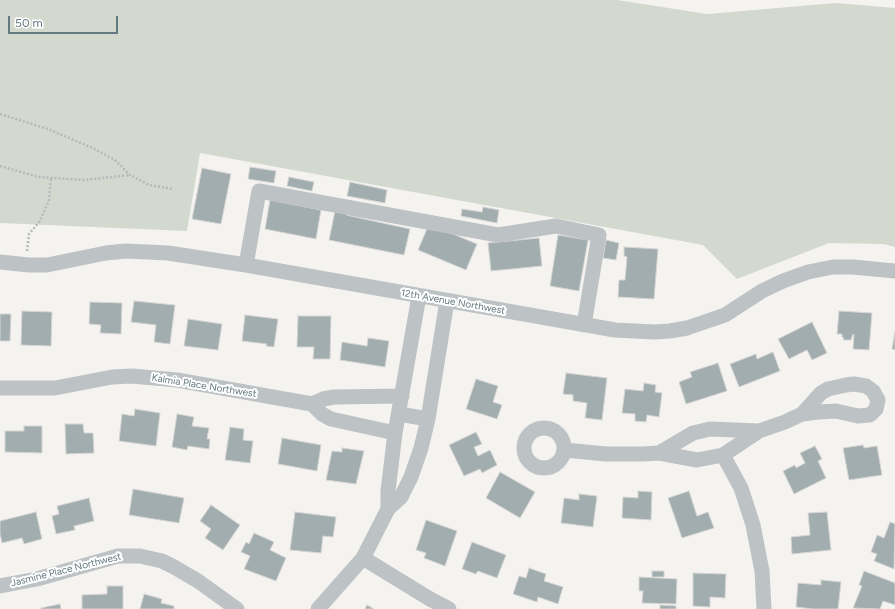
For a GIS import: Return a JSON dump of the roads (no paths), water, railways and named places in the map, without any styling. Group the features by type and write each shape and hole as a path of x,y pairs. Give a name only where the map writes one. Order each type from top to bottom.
{"street":[{"path":"246,265 259,191 498,235 556,226 599,235 584,325"},
{"name":"12th Avenue Northwest","path":"0,262 48,265 106,253 133,251 175,254 246,265 584,325 615,330 636,331 670,331 687,328 725,314 769,288 808,272 833,268 853,267 895,271"},
{"path":"388,510 388,491 395,433 419,296"},
{"path":"318,609 363,558 388,510 401,497 411,477 421,448 428,419 447,301"},
{"name":"Kalmia Place Northwest","path":"0,388 55,388 112,377 145,376 177,380 312,404"},
{"path":"395,433 330,419 322,414 312,404 322,398 402,396"},
{"path":"399,414 428,419"},
{"path":"565,450 606,454 659,452 697,460 723,456 759,431 802,414"},
{"path":"659,452 692,433 710,429 759,431"},
{"path":"723,456 741,488 753,525 762,571 764,609"},
{"name":"Jasmine Place Northwest","path":"0,586 37,579 118,556 140,556 162,561 174,567 198,581 237,609"},
{"path":"363,558 449,609"}]}
